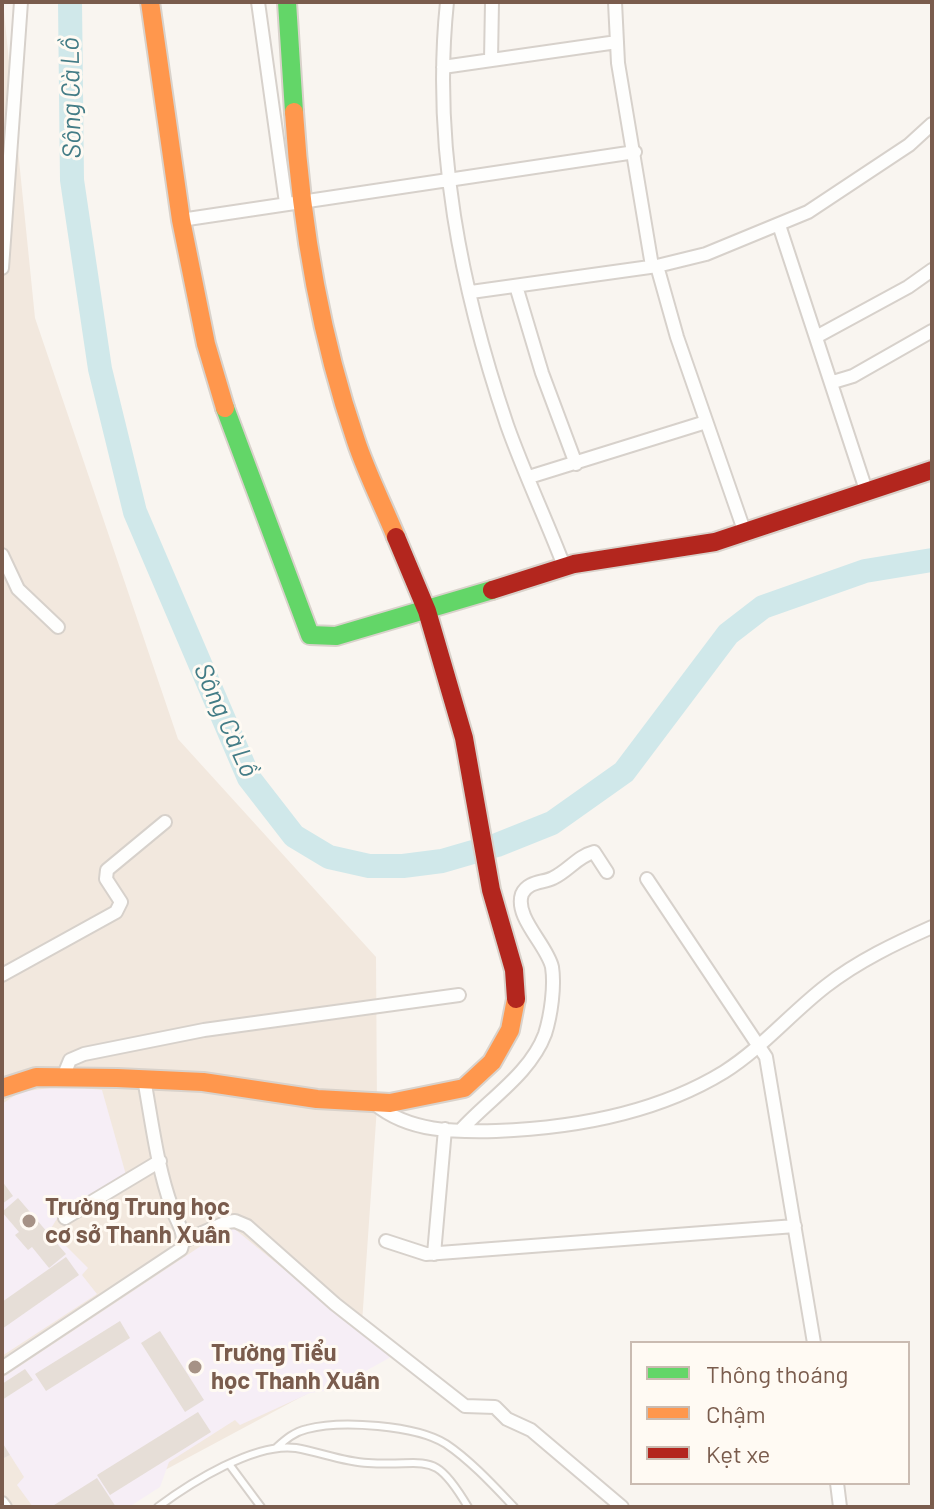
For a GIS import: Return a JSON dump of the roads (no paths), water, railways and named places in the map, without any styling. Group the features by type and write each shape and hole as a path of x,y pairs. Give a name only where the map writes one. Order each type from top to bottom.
{"street":[{"path":"2,268 21,2"},
{"path":"150,2 190,274 221,397 310,635 316,638 336,636 427,611 564,566 715,542 932,470"},
{"path":"2,1088 36,1077 63,1077 203,1082 317,1099 373,1102 426,1098 464,1088 499,1053 510,1030 516,997 514,970 491,890 464,738 427,611 356,441 293,202 258,2"},
{"path":"287,2 293,202"},
{"path":"447,2 443,67 444,137 454,223 508,426 564,566"},
{"path":"491,60 492,2"},
{"path":"615,2 617,42 654,266 745,533"},
{"path":"443,67 617,42"},
{"path":"471,292 654,266 706,254 808,212 897,154 932,124"},
{"path":"181,220 635,152"},
{"path":"779,225 867,493"},
{"path":"816,337 908,287 932,270"},
{"path":"516,286 542,373 576,464"},
{"path":"833,382 853,376 932,331"},
{"path":"529,477 706,422"},
{"path":"2,555 18,589 58,627"},
{"path":"2,975 116,912 121,902 106,879 107,870 165,822"},
{"path":"461,1130 513,1081 539,1048 546,1031 552,966 521,907 522,895 528,886 553,878 594,852 607,872"},
{"path":"647,879 756,1047 766,1057 771,1071 814,1341"},
{"path":"373,1102 423,1128 538,1129 618,1115 690,1089 725,1071 851,968 932,927"},
{"path":"63,1077 70,1060 95,1051 204,1030 459,995"},
{"path":"2,1368 181,1249 184,1241 160,1161 144,1079"},
{"path":"434,1254 445,1129"},
{"path":"65,1218 160,1161"},
{"path":"184,1241 227,1222 235,1221 247,1226 335,1304 465,1406 495,1407 507,1419 531,1430 622,1507"},
{"path":"386,1241 434,1254 795,1226"},
{"path":"837,1485 840,1507"}],"lane":[{"path":"276,1448 291,1435 309,1428 380,1426 410,1431 445,1443 514,1507"},
{"path":"158,1507 229,1464 276,1448 296,1448 367,1463 430,1464 449,1475 468,1507"},
{"path":"229,1464 261,1507"}],"waterway":[{"name":"Sông Cà Lồ","path":"70,2 72,180 100,369 135,512 249,778 294,836 329,857 369,866 403,866 442,861 497,845 552,823 624,772 728,634 763,607 865,571 932,560"}],"place":[{"name":"Trường Trung học cơ sở Thanh Xuân","path":"29,1221"},
{"name":"Trường Tiểu học Thanh Xuân","path":"195,1367"}]}
